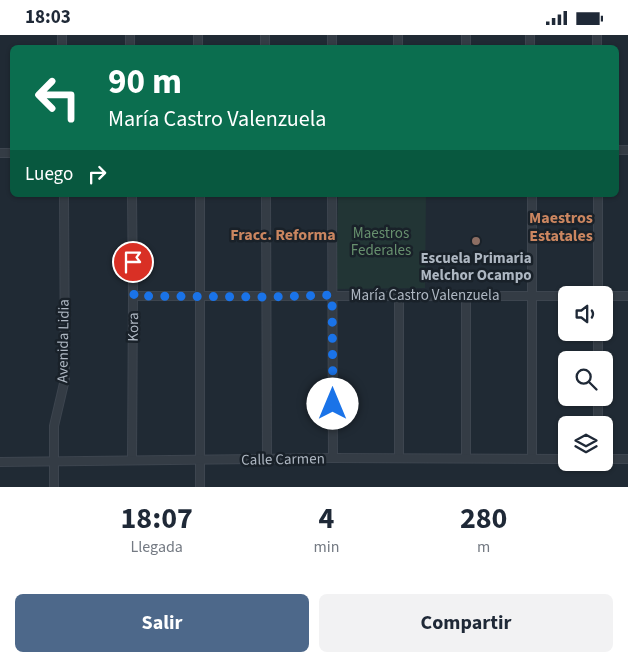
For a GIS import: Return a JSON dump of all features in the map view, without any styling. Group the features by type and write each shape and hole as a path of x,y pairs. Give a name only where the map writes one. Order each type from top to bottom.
{"street":[{"name":"Avenida Lidia","path":"54,487 54,426 65,379 64,197"},
{"name":"Kora","path":"132,197 134,296 132,460"},
{"path":"200,197 200,487"},
{"path":"266,197 267,459"},
{"path":"332,197 333,458"},
{"path":"532,197 532,459"},
{"path":"598,197 598,286"},
{"path":"399,295 400,458"},
{"name":"María Castro Valenzuela","path":"134,296 558,295"},
{"path":"466,296 466,458"},
{"path":"613,296 628,296"},
{"name":"Calle Carmen","path":"0,462 333,458 558,459"},
{"path":"613,459 628,459"}],"green space":[{"name":"Maestros Federales","path":"338,197 426,197 425,288 336,289"}],"place":[{"name":"Escuela Primaria Melchor Ocampo","path":"476,241"}],"district":[{"name":"Maestros Estatales","path":"561,226"},
{"name":"Fracc. Reforma","path":"283,234"}],"route":[{"path":"133,262 134,296 267,297 332,295 333,404"}]}
